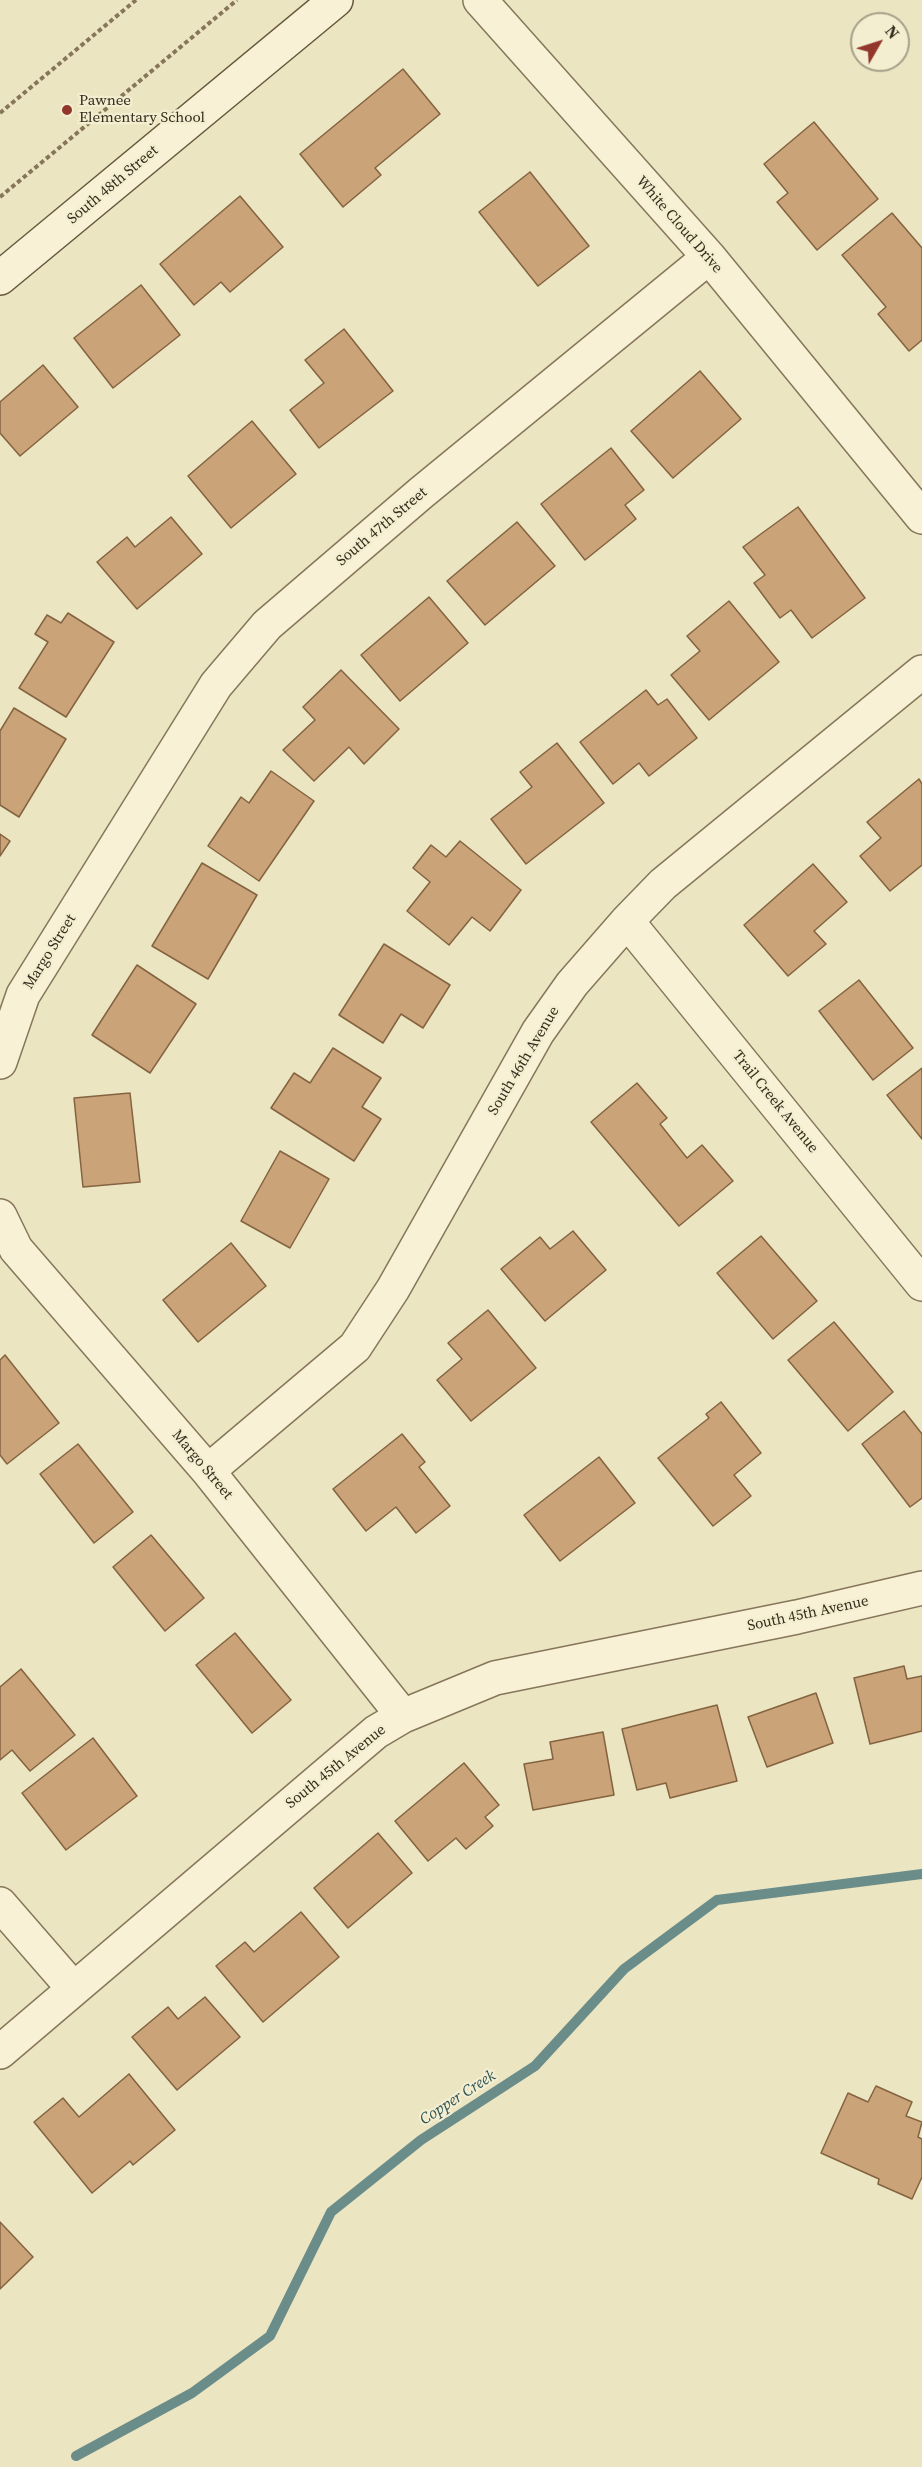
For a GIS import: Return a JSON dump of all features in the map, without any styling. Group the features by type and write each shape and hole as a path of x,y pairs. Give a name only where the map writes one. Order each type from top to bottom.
{"street":[{"name":"South 48th Street","path":"0,278 336,0"},
{"name":"White Cloud Drive","path":"480,0 708,257 922,517"},
{"name":"South 47th Street","path":"113,849 216,685 267,625 421,493 708,257"},
{"name":"South 46th Avenue","path":"208,1471 356,1347 393,1289 538,1032 572,984 627,921 663,884 922,672"},
{"name":"Margo Street","path":"0,1062 23,995 113,849"},
{"name":"Trail Creek Avenue","path":"627,921 922,1284"},
{"name":"Margo Street","path":"0,1216 16,1250 208,1471 403,1716"},
{"name":"South 45th Avenue","path":"0,2052 376,1732 403,1716 495,1678 797,1617 922,1588"},
{"path":"0,1904 73,1988"}],"path":[{"path":"0,113 136,0"},
{"path":"0,197 237,0"}],"building":[{"path":"403,69 440,114 375,168 381,175 343,207 300,154"},
{"path":"814,122 878,199 817,250 777,202 788,193 764,164"},
{"path":"530,172 589,246 538,286 479,212"},
{"path":"240,196 283,247 230,292 221,282 194,305 160,264"},
{"path":"892,213 922,248 922,340 909,351 878,314 886,307 842,255"},
{"path":"141,285 180,335 113,388 74,338"},
{"path":"344,329 393,391 319,448 290,410 324,383 305,360"},
{"path":"43,365 78,407 20,456 0,433 0,402"},
{"path":"700,371 741,419 673,478 631,431"},
{"path":"252,421 296,474 231,528 188,476"},
{"path":"611,448 644,490 625,505 636,519 585,560 541,504"},
{"path":"798,507 865,598 812,638 791,610 780,618 754,583 765,575 743,547"},
{"path":"171,517 202,554 137,609 97,562 127,537 135,547"},
{"path":"517,522 555,566 485,625 447,581"},
{"path":"429,597 468,643 400,701 361,655"},
{"path":"729,601 779,662 709,720 671,675 700,651 687,636"},
{"path":"68,613 114,642 66,717 19,688 48,642 35,634 47,615 61,623"},
{"path":"341,670 399,729 364,764 349,747 314,781 283,750 315,720 303,707"},
{"path":"646,690 658,705 667,699 697,738 649,776 639,763 613,784 580,742"},
{"path":"14,708 66,739 19,817 0,805 0,731"},
{"path":"557,743 604,803 526,864 491,819 532,787 520,772"},
{"path":"271,771 314,801 259,881 208,846 241,797 249,803"},
{"path":"919,779 922,784 922,865 890,891 860,856 881,838 867,822"},
{"path":"0,834 10,841 0,856"},
{"path":"460,841 521,890 490,931 472,917 449,945 407,911 430,882 413,868 431,845 446,857"},
{"path":"202,863 257,895 208,979 152,946"},
{"path":"813,864 847,902 814,931 826,944 788,976 744,925"},
{"path":"384,944 450,985 423,1028 401,1014 383,1043 339,1015"},
{"path":"137,965 196,1004 150,1073 92,1035"},
{"path":"859,980 913,1048 873,1080 819,1011"},
{"path":"333,1048 381,1078 362,1107 381,1119 354,1161 271,1108 294,1073 310,1083"},
{"path":"922,1068 922,1139 887,1095"},
{"path":"637,1083 667,1118 660,1124 687,1158 702,1145 733,1181 679,1226 591,1122"},
{"path":"130,1093 140,1182 83,1187 74,1098"},
{"path":"280,1151 329,1179 290,1248 241,1221"},
{"path":"573,1231 606,1270 545,1321 501,1269 540,1237 550,1249"},
{"path":"761,1236 817,1301 773,1339 717,1273"},
{"path":"231,1243 266,1286 198,1342 163,1300"},
{"path":"488,1310 536,1368 471,1421 437,1380 462,1359 448,1343"},
{"path":"834,1322 893,1392 848,1431 788,1360"},
{"path":"5,1355 59,1423 7,1464 0,1455 0,1360"},
{"path":"721,1402 761,1453 734,1475 751,1496 713,1526 658,1458 709,1418 706,1414"},
{"path":"904,1411 922,1434 922,1498 910,1507 862,1444"},
{"path":"402,1434 425,1462 419,1467 450,1506 416,1533 396,1507 366,1531 333,1489"},
{"path":"78,1444 133,1512 94,1543 40,1474"},
{"path":"599,1457 635,1503 560,1561 524,1515"},
{"path":"151,1535 204,1598 165,1631 113,1567"},
{"path":"235,1633 291,1700 252,1733 196,1665"},
{"path":"904,1666 907,1679 922,1676 922,1731 870,1744 854,1678"},
{"path":"21,1669 75,1735 30,1771 12,1750 0,1760 0,1687"},
{"path":"816,1693 833,1743 767,1767 748,1717"},
{"path":"717,1705 737,1781 670,1798 666,1783 637,1790 622,1729"},
{"path":"603,1732 614,1795 533,1810 524,1764 553,1759 550,1742"},
{"path":"93,1738 137,1796 66,1850 22,1793"},
{"path":"464,1763 499,1805 485,1817 493,1826 466,1849 456,1838 428,1861 395,1821"},
{"path":"378,1833 412,1873 348,1928 314,1888"},
{"path":"301,1912 339,1957 263,2022 216,1966 245,1942 254,1952"},
{"path":"205,1997 240,2037 177,2090 132,2037 168,2007 178,2019"},
{"path":"129,2074 175,2130 133,2165 130,2161 92,2193 34,2122 63,2098 79,2117"},
{"path":"876,2086 912,2102 906,2116 922,2122 918,2137 922,2139 922,2177 912,2199 878,2184 879,2179 821,2153 848,2093 868,2102"},
{"path":"0,2222 33,2257 0,2289"}],"waterway":[{"name":"Copper Creek","path":"76,2456 192,2393 270,2336 331,2212 421,2140 535,2066 624,1969 717,1900 922,1874"}],"place":[{"name":"Pawnee Elementary School","path":"67,110"}]}
